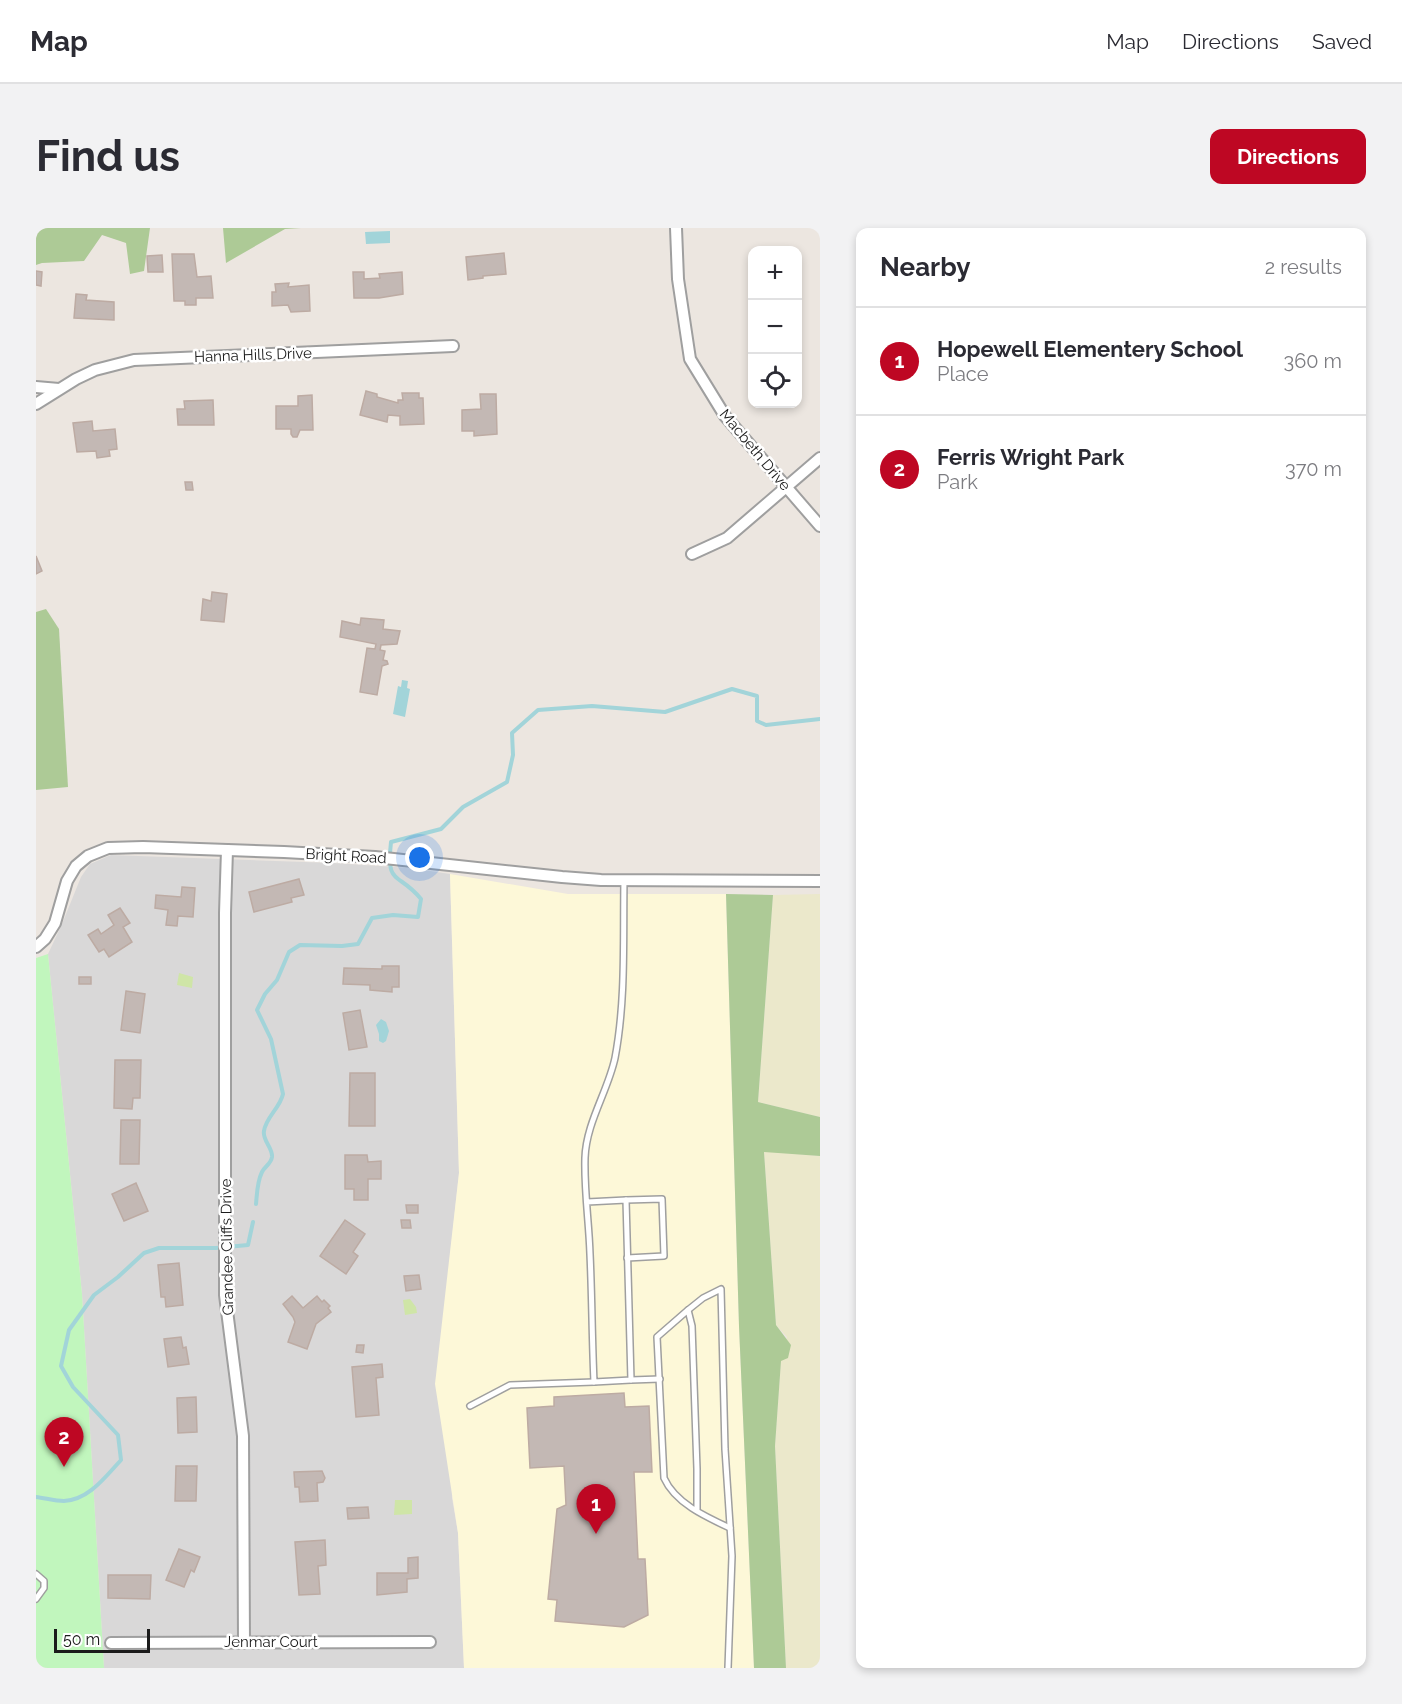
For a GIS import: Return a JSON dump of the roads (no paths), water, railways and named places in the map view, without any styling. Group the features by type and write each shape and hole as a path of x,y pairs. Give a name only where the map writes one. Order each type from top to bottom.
{"street":[{"name":"Macbeth Drive","path":"676,228 678,279 690,359 725,416 820,526"},
{"name":"Hanna Hills Drive","path":"36,404 95,370 134,360 453,346"},
{"path":"36,387 60,389"},
{"path":"692,554 727,537 820,458"},
{"name":"Bright Road","path":"36,947 45,939 55,922 67,880 76,866 88,856 108,848 143,847 375,857 562,877 624,880 820,881"},
{"name":"Grandee Cliffs Drive","path":"227,850 225,1295 243,1436 244,1642"},
{"name":"Jenmar Court","path":"111,1643 430,1642"}],"lane":[{"path":"594,1382 585,1156 591,1127 611,1073 618,1041 624,941 624,880"},
{"path":"587,1202 662,1199 664,1256 627,1258"},
{"path":"626,1200 631,1380"},
{"path":"728,1668 732,1556 725,1449 721,1289 703,1298 657,1337 664,1478 669,1490 704,1517 730,1528"},
{"path":"688,1310 692,1326 697,1511"},
{"path":"470,1406 510,1385 660,1379"},
{"path":"36,1574 44,1581 44,1588 36,1599"}],"water":[{"path":"390,231 390,243 366,244 365,232"},
{"path":"402,680 408,681 407,688 410,689 405,717 393,714 398,686 401,687"},
{"path":"381,1019 386,1022 389,1031 383,1043 379,1041 376,1025"}],"waterway":[{"path":"256,1204 260,1176 272,1157 264,1134 265,1126 283,1094 271,1039 257,1010 265,994 277,980 289,952 300,945 358,944 372,918 393,915 418,917 421,899 392,872 391,842 441,829 463,807 507,782 513,755 512,733 538,710 592,706 665,712 732,689 757,696 757,721 766,725 820,719"},
{"path":"36,1497 57,1501 73,1500 89,1492 121,1460 118,1435 73,1387 61,1366 69,1330 94,1295 144,1253 159,1248 216,1248 248,1245 253,1222"}],"place":[{"name":"Ferris Wright Park","path":"64,1467"},
{"name":"Hopewell Elementery School","path":"596,1534"}]}
